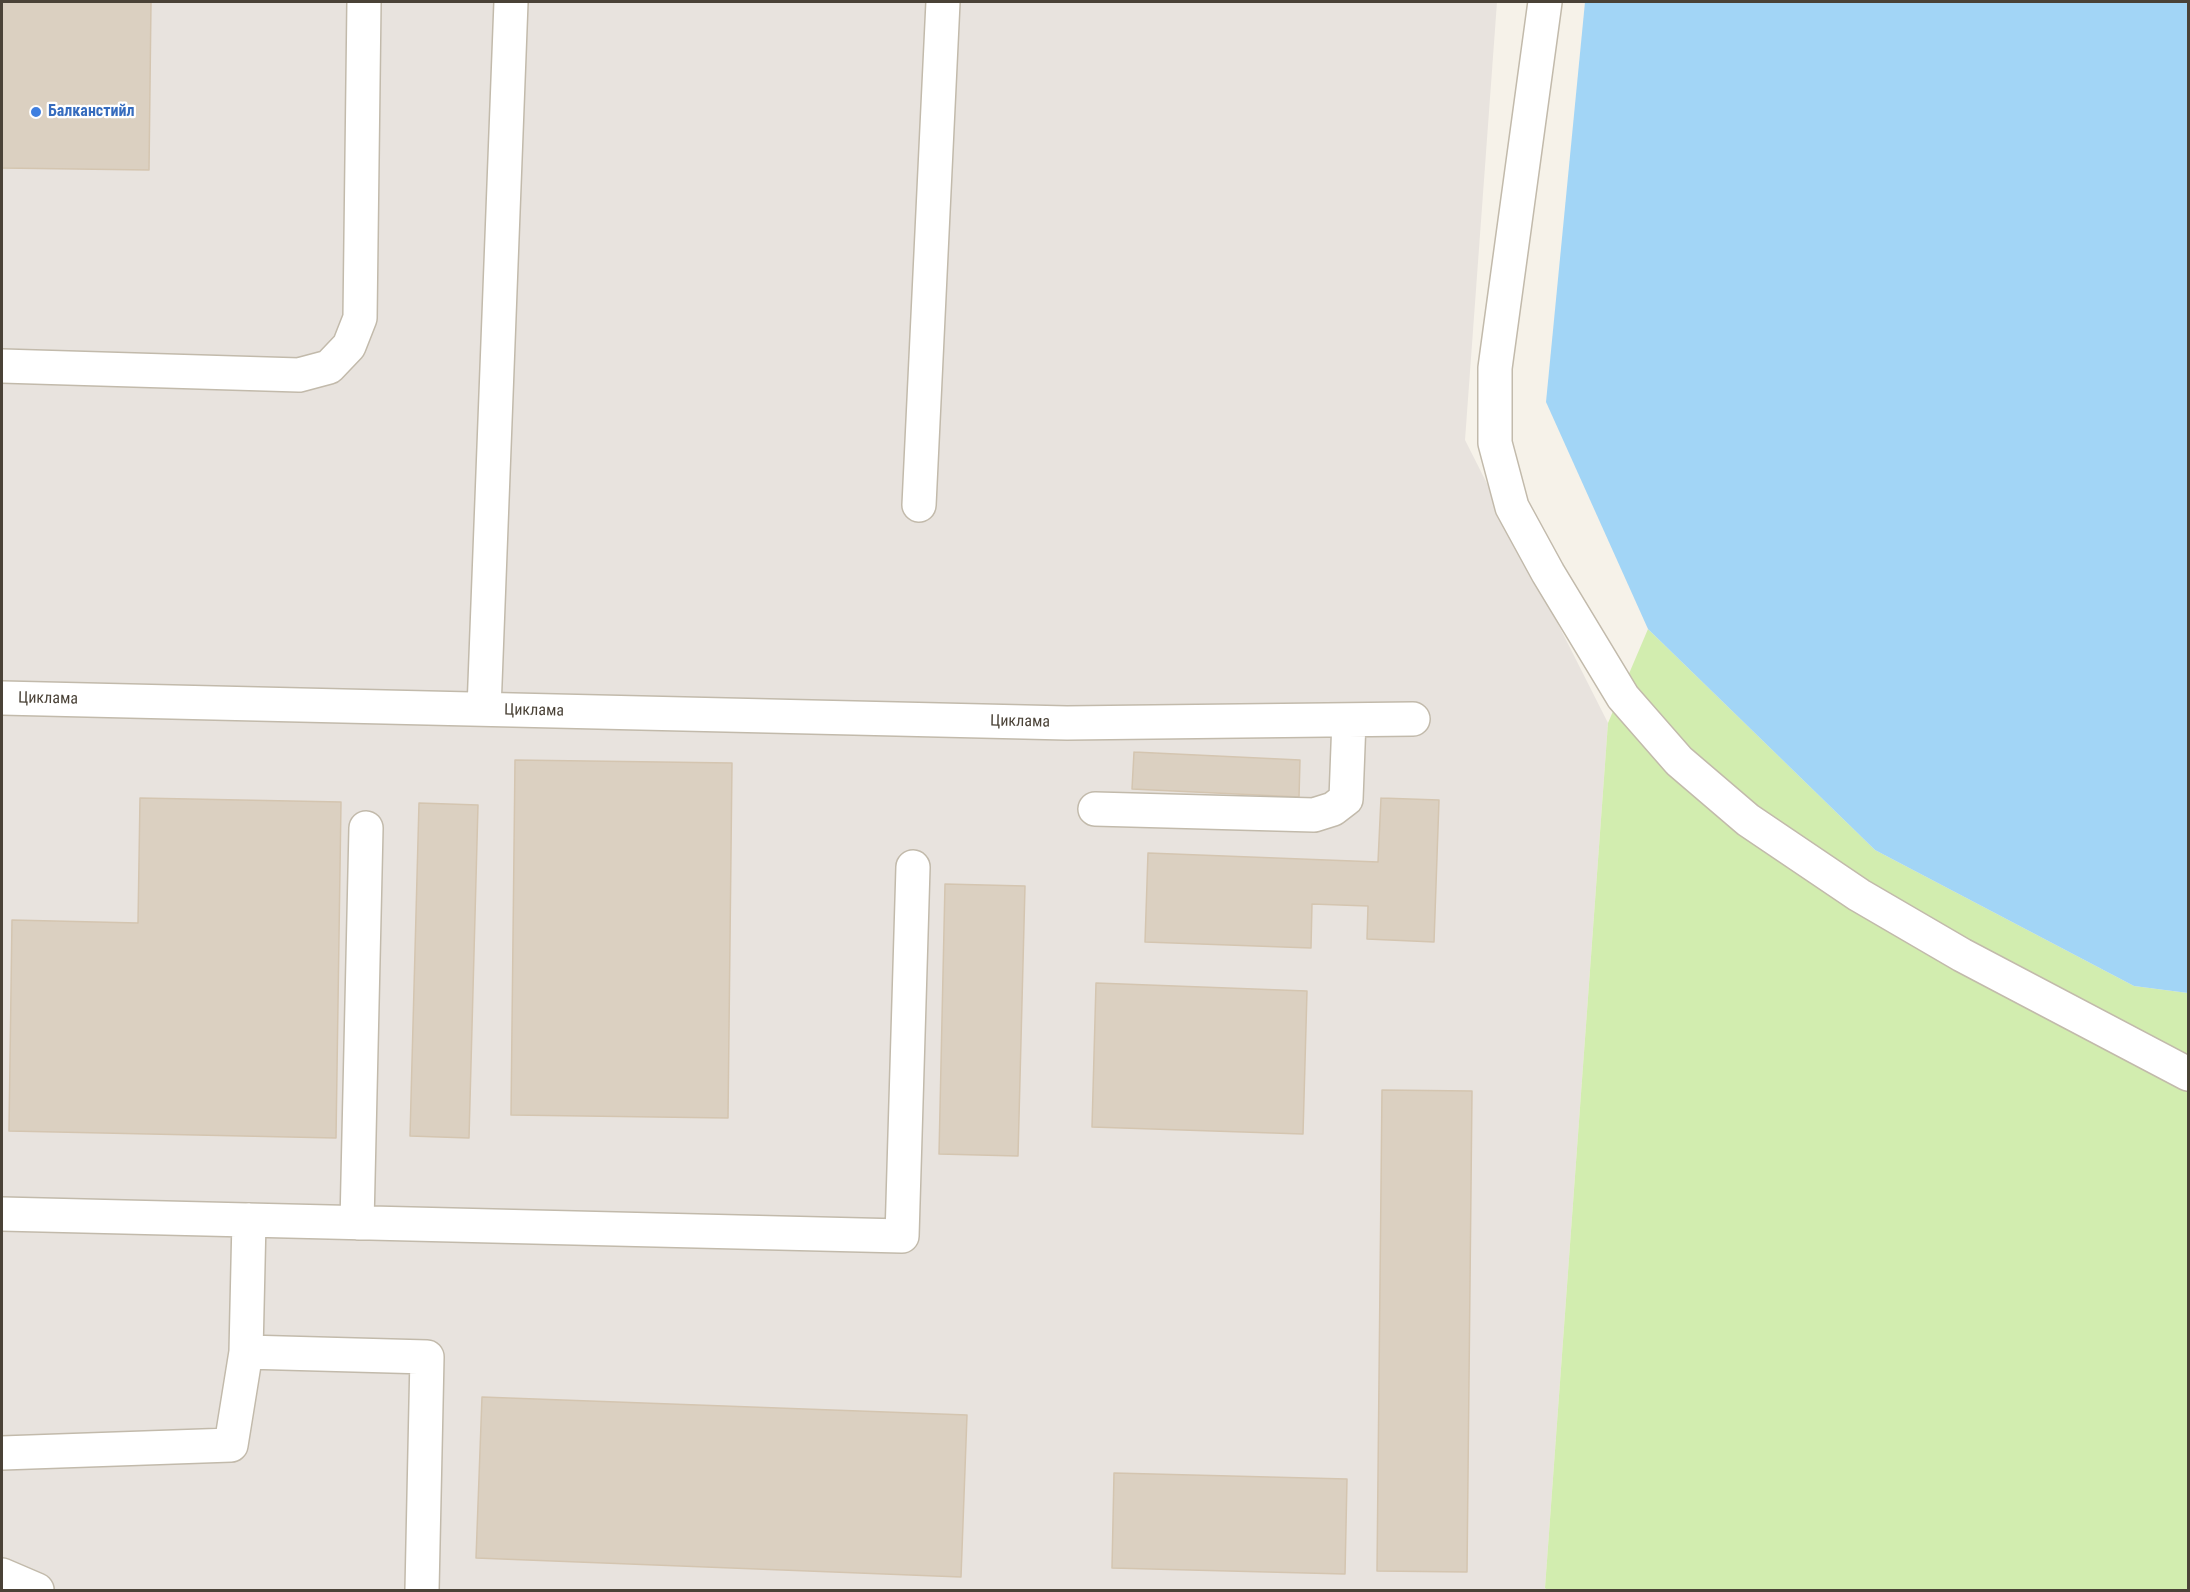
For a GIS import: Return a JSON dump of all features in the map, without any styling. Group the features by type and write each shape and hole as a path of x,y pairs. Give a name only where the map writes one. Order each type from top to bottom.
{"street":[{"path":"2,366 299,375 329,367 349,346 360,318 364,2"},
{"path":"484,709 511,2"},
{"path":"919,505 943,2"},
{"path":"1545,2 1495,368 1495,443 1512,507 1548,573 1623,697 1679,760 1748,820 1859,895 1962,955 2188,1074"},
{"name":"Циклама","path":"2,698 1067,723 1413,719"},
{"path":"1095,809 1314,815 1333,809 1346,799 1349,720"},
{"path":"357,1222 366,828"},
{"path":"2,1214 902,1236 913,867"},
{"path":"2,1453 231,1445 246,1352 249,1220"},
{"path":"246,1352 427,1357 422,1590"},
{"path":"2,1575 37,1590"}],"shaded area":[{"path":"2,2 1497,2 1465,440 1608,723 1545,1588 1547,1590 2,1590"}],"green space":[{"path":"1648,629 1875,850 2134,986 2188,993 2188,1590 1547,1590 1545,1588 1608,723"}],"water":[{"path":"1585,2 2188,2 2188,993 2134,986 1875,850 1648,629 1546,402"}],"building":[{"path":"2,2 151,2 149,170 2,168"},
{"path":"1134,752 1300,760 1299,797 1132,789"},
{"path":"515,760 732,763 728,1118 511,1115"},
{"path":"140,798 341,802 336,1138 9,1131 12,920 138,923"},
{"path":"1381,798 1439,800 1434,942 1367,939 1368,906 1312,904 1311,948 1145,942 1148,853 1378,862"},
{"path":"419,803 478,805 469,1138 410,1136"},
{"path":"945,884 1025,886 1018,1156 939,1154"},
{"path":"1096,983 1307,991 1303,1134 1092,1127"},
{"path":"1382,1090 1472,1091 1467,1572 1377,1571"},
{"path":"482,1397 967,1415 961,1577 476,1558"},
{"path":"1114,1473 1347,1479 1345,1574 1112,1568"}],"place":[{"name":"Балканстийл","path":"36,112"}]}
